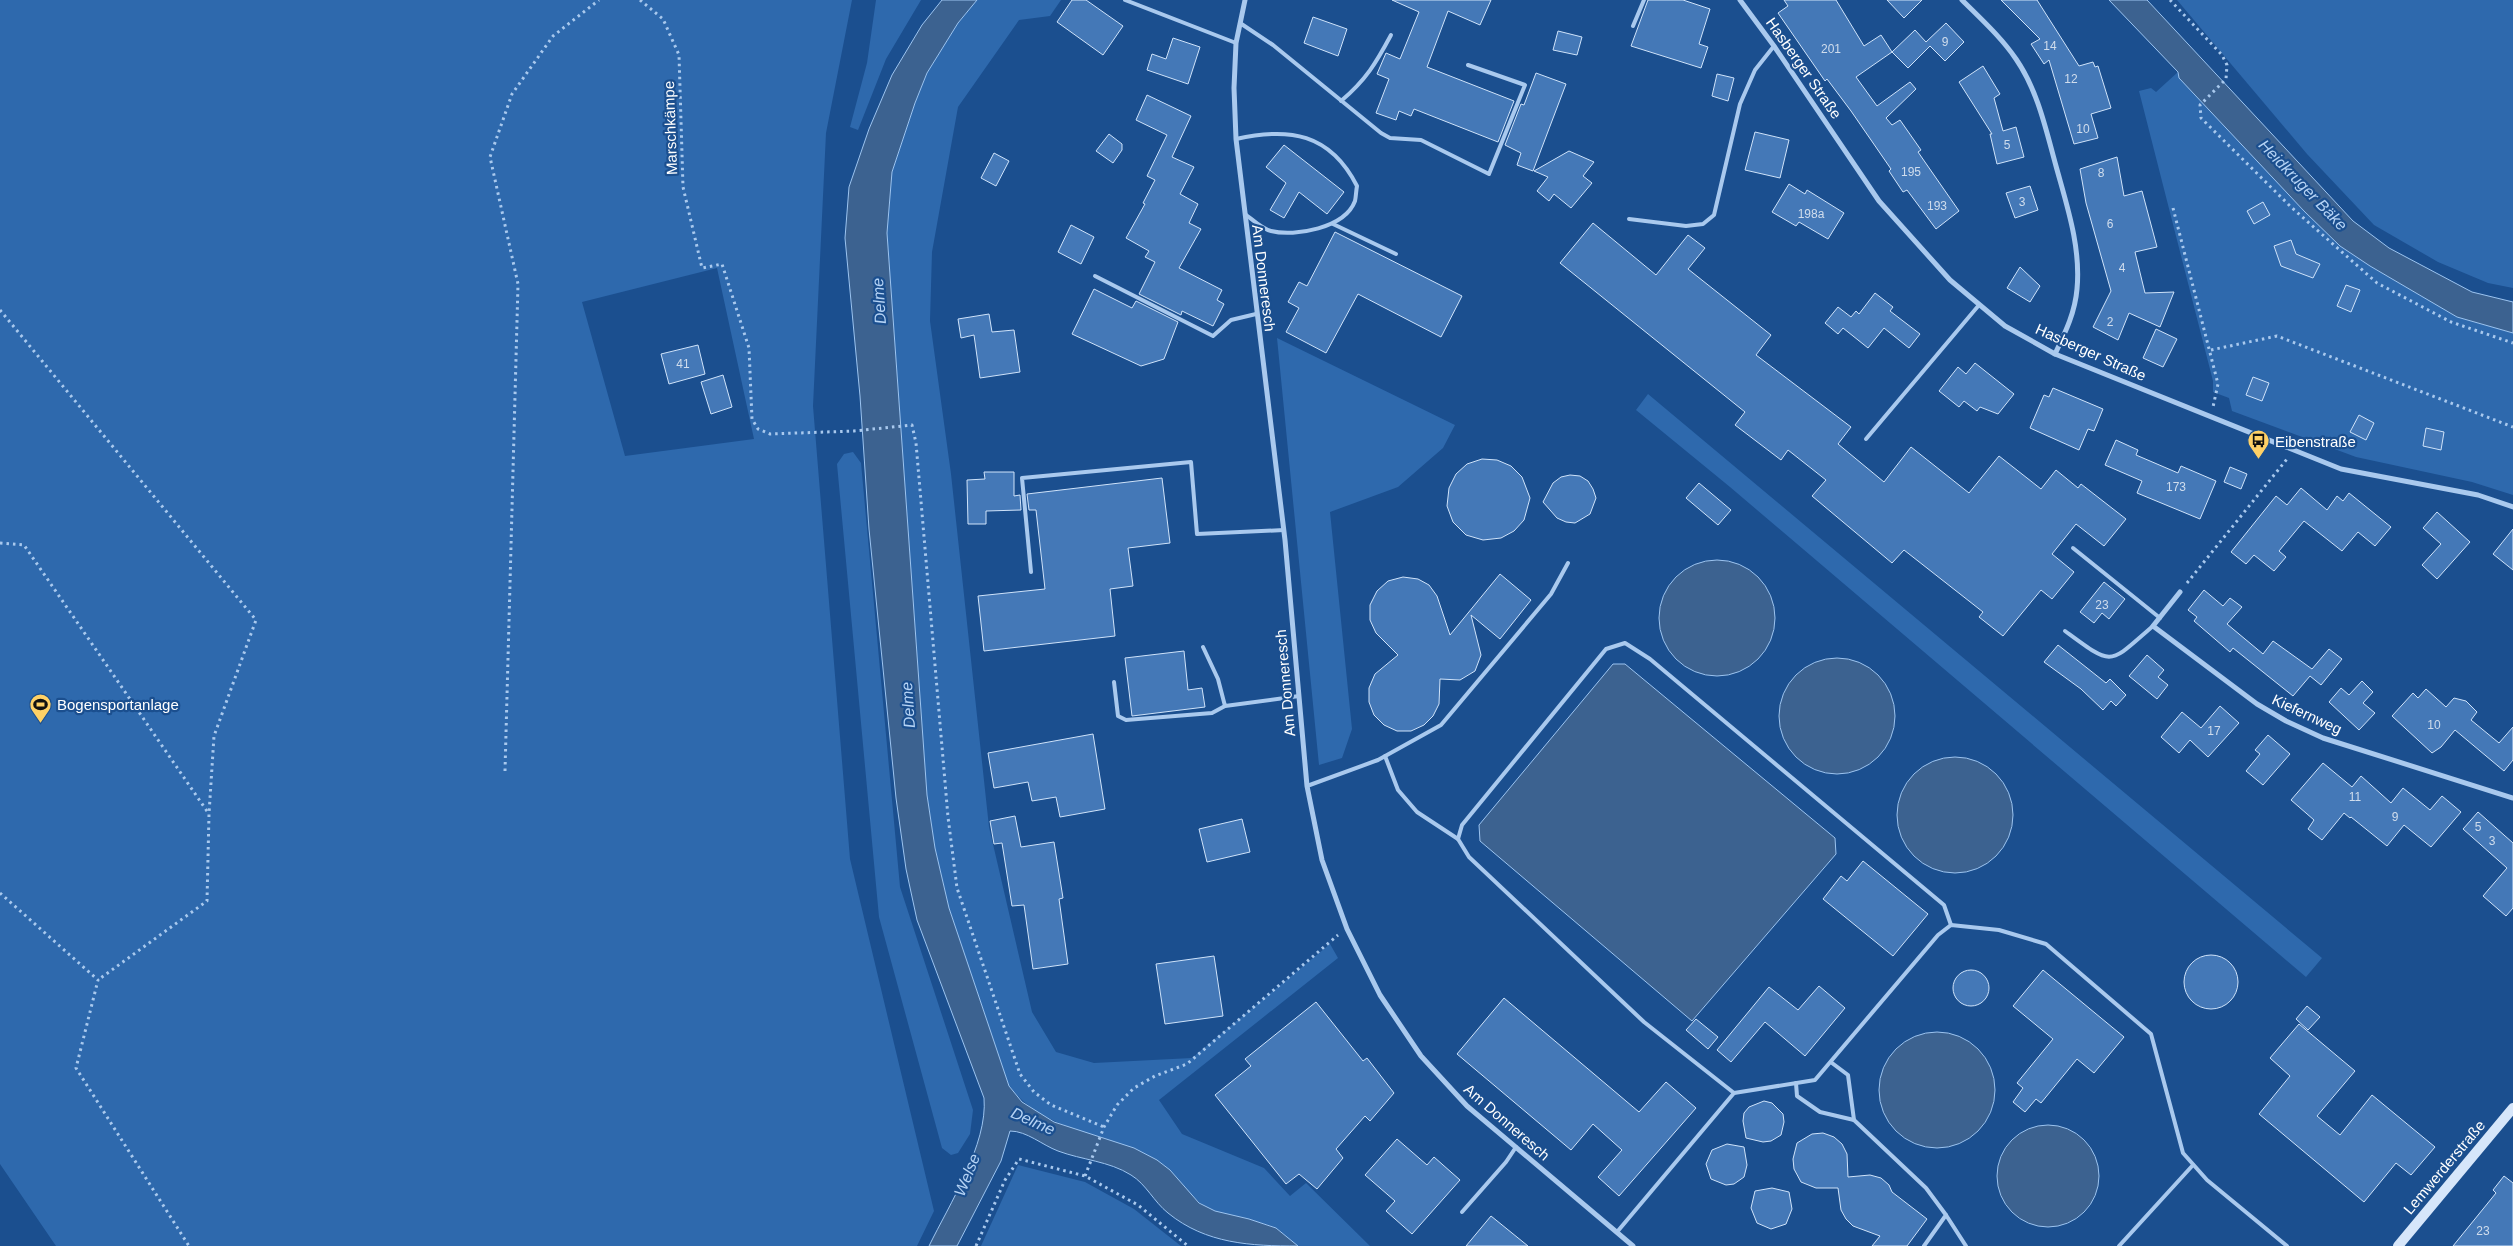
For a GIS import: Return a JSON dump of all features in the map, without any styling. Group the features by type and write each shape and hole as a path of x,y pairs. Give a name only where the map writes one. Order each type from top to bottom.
{"street":[{"name":"Am Donneresch","path":"1245,0 1236,42 1234,88 1236,139 1243,213 1284,530 1307,786 1322,860 1347,929 1380,995 1421,1056 1467,1106 1633,1246"},
{"name":"Hasberger Straße","path":"1740,0 1774,46 1879,201 1950,280 2005,326 2055,354 2341,469 2478,495 2513,507"},
{"path":"1962,0 2016,60 2030,84 2041,111 2067,207 2076,250 2077,289 2072,317 2055,354"},
{"path":"2153,626 2180,592"},
{"name":"Kiefernweg","path":"2153,626 2258,704 2286,721 2323,738 2513,798"},
{"name":"Lemwerderstraße","path":"2398,1246 2513,1108"}],"lane":[{"path":"1125,0 1236,42"},
{"path":"1633,26 1644,0"},
{"path":"1240,23 1273,45 1341,101 1390,138 1421,140 1489,174 1525,85 1468,65"},
{"path":"1341,101 1361,84 1371,72 1391,35"},
{"path":"1629,219 1686,226 1703,224 1714,215 1740,104 1755,70 1774,46"},
{"path":"1236,139 1261,133 1284,132 1307,138 1340,160 1357,186 1355,202 1333,224 1291,234 1270,231 1243,213"},
{"path":"1333,224 1396,254"},
{"path":"1095,276 1213,336 1231,320 1256,314"},
{"path":"1866,439 1979,304"},
{"path":"1031,572 1022,478 1190,462 1198,534 1284,530"},
{"path":"2073,548 2160,618"},
{"path":"1307,786 1385,756 1441,725 1551,594 1568,563"},
{"path":"2065,631 2104,658 2122,653 2153,626"},
{"path":"1458,839 1462,825 1606,649 1625,643 1650,659 1944,905 1951,925"},
{"path":"1203,647 1218,679 1225,706"},
{"path":"1114,682 1118,716 1126,720 1212,713 1225,706 1299,696"},
{"path":"1385,756 1398,790 1417,812 1458,839 1469,857 1597,979 1644,1022 1734,1093"},
{"path":"1617,1232 1734,1093 1815,1080 1832,1063 1938,935 1951,925 1999,930 2046,944 2151,1034 2183,1153 2207,1180 2287,1246"},
{"path":"1832,1063 1848,1075 1854,1120"},
{"path":"1796,1083 1797,1096 1820,1112 1854,1120 1926,1188 1966,1246"},
{"path":"1462,1212 1506,1162 1516,1147"},
{"path":"2119,1246 2193,1165"},
{"path":"1924,1246 1946,1215"}],"path":[{"path":"505,771 518,284 490,157 512,94 553,36 599,0"},
{"name":"Marschkämpe","path":"640,0 663,19 679,55 683,187 702,268 722,264 749,348 752,419 758,428 770,434 854,431 912,426 916,443 948,817 956,888 1020,1074 1034,1092 1051,1105 1104,1127"},
{"path":"2170,0 2222,55 2227,65 2226,80 2200,105 2201,118 2291,207 2377,283 2451,322 2513,342"},
{"path":"2172,208 2211,350 2218,384 2211,417"},
{"path":"0,310 256,620 214,736 209,814 207,901 98,980 76,1068 189,1246"},
{"path":"2211,350 2277,336 2513,427"},
{"path":"2180,592 2293,451"},
{"path":"0,543 24,545 209,814"},
{"path":"0,893 98,980"},
{"path":"1085,1176 1104,1127 1117,1105 1134,1088 1155,1076 1187,1064 1328,942 1347,929"},
{"path":"976,1246 1005,1180 1019,1159 1085,1176 1138,1205 1188,1246"}],"shaded area":[{"path":"0,0 852,0 826,133 813,406 850,859 934,1211 917,1246 56,1246 0,1164","holes":["717,268 754,439 625,456 582,302"]},
{"path":"876,0 921,0 886,59 858,130 850,127 867,63"},
{"path":"977,0 1061,0 1050,16 1019,20 958,107 932,252 930,321 951,474 989,827 1032,1012 1056,1052 1094,1063 1192,1058 1330,944 1338,958 1159,1100 1182,1134 1264,1168 1290,1196 1306,1183 1370,1246 1298,1246 1274,1227 1216,1212 1199,1202 1168,1169 1156,1160 1137,1150 1059,1123 1041,1114 1024,1102 1009,1086 949,908 935,848 927,795 887,233 892,172 915,103 927,73 958,23"},
{"path":"2177,0 2513,0 2513,288 2488,283 2438,262 2374,225 2307,154"},
{"path":"2178,72 2180,78 2304,211 2340,246 2370,266 2457,317 2513,333 2513,495 2472,482 2356,457 2232,411 2229,398 2213,392 2213,381 2139,91 2151,88 2156,92"},
{"path":"1277,338 1455,425 1443,448 1398,487 1330,512 1352,729 1342,758 1319,765"},
{"path":"1648,394 2322,958 2306,977 1730,487 1636,410"},
{"path":"853,452 861,463 900,887 973,1110 970,1134 958,1153 951,1155 942,1148 879,917 837,464 844,454"},
{"path":"1018,1165 1085,1182 1134,1209 1181,1246 981,1246"}],"water":[{"path":"942,0 977,0 958,23 927,73 915,103 892,172 887,233 927,795 935,848 949,908 1009,1086 1022,1102 1054,1122 1134,1148 1157,1160 1170,1170 1199,1203 1215,1211 1276,1228 1298,1246 1246,1244 1213,1237 1183,1223 1168,1213 1141,1183 1123,1170 1058,1151 1022,1133 1010,1131 1001,1161 957,1246 929,1246 966,1174 974,1154 984,1116 984,1098 917,920 906,869 896,798 869,529 860,396 845,238 849,187 869,129 892,75 922,25"},
{"name":"Heidkruger Bäke","path":"2109,0 2147,0 2353,221 2389,248 2472,292 2513,302 2513,333 2457,317 2370,266 2340,246 2304,211 2179,78 2178,72"},
{"path":"1717,560 1739,565 1758,577 1770,596 1775,618 1770,640 1758,659 1739,671 1717,676 1695,671 1676,659 1664,640 1659,618 1664,596 1676,577 1695,565"},
{"path":"1837,658 1859,663 1878,675 1890,694 1895,716 1890,738 1878,757 1859,769 1837,774 1815,769 1796,757 1784,738 1779,716 1784,694 1796,675 1815,663"},
{"path":"1613,664 1625,664 1835,838 1836,854 1692,1021 1480,841 1479,825"},
{"path":"1955,757 1977,762 1996,774 2008,793 2013,815 2008,837 1996,856 1977,868 1955,873 1933,868 1914,856 1902,837 1897,815 1902,793 1914,774 1933,762"},
{"path":"1937,1032 1959,1037 1978,1049 1990,1068 1995,1090 1990,1112 1978,1131 1959,1143 1937,1148 1915,1143 1896,1131 1884,1112 1879,1090 1884,1068 1896,1049 1915,1037"},
{"path":"2048,1125 2068,1129 2084,1140 2095,1156 2099,1176 2095,1196 2084,1212 2068,1223 2048,1227 2028,1223 2012,1212 2001,1196 1997,1176 2001,1156 2012,1140 2028,1129"}],"building":[{"path":"1072,0 1086,0 1123,26 1103,55 1057,22"},
{"path":"1392,0 1491,0 1480,25 1448,11 1427,67 1514,101 1498,142 1414,109 1411,116 1399,111 1396,120 1376,113 1389,79 1377,74 1386,53 1400,59 1419,12"},
{"path":"1648,0 1683,0 1710,9 1699,44 1708,47 1701,68 1631,46"},
{"path":"1784,0 1836,0 1864,46 1881,35 1892,52 1856,77 1877,106 1910,82 1916,89 1886,118 1892,125 1900,120 1921,150 1918,152 1959,211 1936,229 1907,190 1903,192 1889,171 1891,169 1851,111 1827,79 1825,81 1778,13 1788,6"},
{"path":"1887,0 1922,0 1904,18"},
{"path":"2001,0 2037,0 2079,66 2093,62 2095,67 2098,66 2111,108 2091,114 2098,138 2074,144 2049,60 2044,64 2031,44 2040,39"},
{"path":"1313,17 1347,29 1338,56 1304,43"},
{"path":"1946,23 1964,42 1945,61 1930,46 1908,68 1892,52 1915,30 1926,42"},
{"path":"1558,31 1582,37 1577,55 1553,50"},
{"path":"1173,38 1200,47 1188,84 1147,70 1152,54 1166,59"},
{"path":"1983,66 2000,94 1994,98 2003,131 2016,127 2024,157 1997,164 1990,134 1992,134 1959,82"},
{"path":"1536,73 1566,84 1533,171 1517,165 1521,153 1505,145 1521,104 1524,105"},
{"path":"1717,74 1734,78 1728,101 1712,96"},
{"path":"1147,95 1191,116 1172,157 1194,167 1180,194 1198,204 1189,223 1201,229 1179,268 1222,290 1217,300 1224,304 1213,326 1182,311 1181,315 1139,294 1155,262 1145,257 1149,251 1126,238 1145,204 1143,203 1155,180 1147,176 1167,135 1136,120"},
{"path":"1755,132 1789,140 1780,178 1745,170"},
{"path":"1109,134 1122,144 1122,150 1113,163 1096,151"},
{"path":"1284,145 1344,192 1327,214 1299,192 1284,218 1270,210 1286,183 1266,167"},
{"path":"1569,151 1594,162 1583,176 1592,183 1571,208 1554,194 1549,201 1537,191 1548,177 1534,171"},
{"path":"994,153 1009,161 996,186 981,178"},
{"path":"2117,157 2124,196 2142,191 2157,247 2135,252 2145,293 2174,292 2160,327 2129,313 2118,340 2093,327 2111,291 2086,203 2080,169"},
{"path":"1789,184 1805,194 1807,190 1844,213 1828,239 1799,222 1796,226 1772,212"},
{"path":"2030,186 2038,210 2015,218 2006,193"},
{"path":"2263,202 2270,215 2254,224 2247,211"},
{"path":"1593,223 1656,275 1688,235 1705,248 1688,269 1771,335 1756,355 1851,427 1838,444 1884,482 1911,447 1969,493 1999,456 2041,489 2056,470 2078,488 2081,484 2126,519 2104,546 2076,524 2052,554 2074,572 2052,599 2041,590 2003,636 1979,617 1983,612 1904,550 1892,563 1812,496 1826,480 1788,450 1781,460 1735,425 1745,412 1560,263"},
{"path":"1071,225 1094,237 1081,264 1058,252"},
{"path":"1335,232 1462,296 1441,337 1358,294 1326,353 1286,332 1299,308 1288,302 1299,282 1307,286"},
{"path":"2291,240 2296,254 2320,264 2313,278 2281,266 2274,246"},
{"path":"2020,267 2040,286 2030,302 2007,288"},
{"path":"2346,285 2360,290 2351,312 2337,306"},
{"path":"1094,289 1132,308 1136,301 1178,322 1164,359 1141,366 1072,334"},
{"path":"1875,293 1893,307 1890,311 1920,334 1909,348 1884,328 1868,348 1843,328 1838,334 1825,323 1838,307 1851,317 1856,311 1859,314"},
{"path":"989,314 992,332 1014,330 1020,372 980,378 974,335 961,338 958,319"},
{"path":"2156,329 2177,339 2163,367 2143,358"},
{"path":"698,345 705,374 669,384 661,354"},
{"path":"1975,363 2014,394 1998,414 1980,407 1977,411 1964,401 1959,407 1939,391 1958,367 1966,374"},
{"path":"723,375 732,407 711,414 701,382"},
{"path":"2253,377 2269,383 2262,401 2246,395"},
{"path":"2053,388 2103,409 2094,431 2088,429 2079,450 2030,428 2044,395 2049,397"},
{"path":"2359,415 2374,423 2366,440 2350,432"},
{"path":"2426,428 2444,432 2441,450 2423,446"},
{"path":"2116,440 2138,450 2136,455 2178,473 2181,466 2216,481 2200,519 2137,493 2142,481 2105,465"},
{"path":"1482,459 1497,460 1511,466 1522,477 1530,498 1524,520 1514,531 1501,538 1483,540 1466,535 1453,522 1447,506 1449,488 1456,474 1467,464"},
{"path":"2230,467 2247,474 2241,489 2224,482"},
{"path":"984,472 1014,472 1014,496 1020,495 1021,510 986,511 986,524 968,524 967,480 985,479"},
{"path":"1570,475 1580,476 1588,481 1596,498 1590,514 1575,523 1557,518 1543,502 1553,483 1561,477"},
{"path":"1162,478 1170,543 1128,548 1133,586 1110,589 1115,636 984,651 978,596 1045,589 1036,510 1029,510 1027,494"},
{"path":"1699,483 1731,510 1718,525 1686,498"},
{"path":"2301,488 2327,510 2337,496 2343,501 2349,493 2391,527 2375,546 2358,532 2342,551 2304,521 2279,551 2286,557 2274,571 2254,555 2246,564 2231,552 2276,496 2287,505"},
{"path":"2437,512 2470,542 2437,579 2422,565 2441,544 2423,528"},
{"path":"2513,529 2513,570 2493,554"},
{"path":"1500,574 1531,600 1500,639 1471,615 1481,655 1475,671 1460,680 1440,679 1439,704 1433,716 1424,725 1411,731 1397,731 1384,725 1374,715 1369,702 1369,688 1375,674 1398,655 1376,633 1370,620 1370,605 1377,591 1388,581 1403,577 1418,579 1429,585 1437,596 1450,635"},
{"path":"2104,582 2125,599 2109,619 2102,613 2094,623 2080,612"},
{"path":"2204,590 2223,606 2230,598 2242,607 2227,624 2263,654 2273,641 2312,669 2329,649 2342,659 2321,685 2310,676 2293,696 2233,648 2230,652 2194,621 2197,617 2188,610"},
{"path":"2058,645 2106,683 2110,679 2126,695 2116,706 2111,701 2103,710 2081,689 2044,662"},
{"path":"1184,651 1188,690 1202,688 1205,707 1132,716 1125,658"},
{"path":"2147,655 2164,670 2158,677 2168,685 2157,699 2129,676"},
{"path":"2362,681 2373,692 2363,703 2375,713 2359,730 2329,702 2341,688 2349,695"},
{"path":"2426,689 2446,707 2454,698 2466,701 2477,712 2471,720 2499,743 2513,727 2513,760 2504,771 2455,730 2441,747 2432,753 2392,716 2413,693 2418,698"},
{"path":"2220,706 2239,723 2208,757 2190,740 2179,753 2161,737 2182,712 2201,728"},
{"path":"1093,734 1105,809 1060,817 1056,797 1032,801 1028,782 994,788 988,753"},
{"path":"2268,735 2290,754 2263,785 2246,771 2260,754 2255,750"},
{"path":"2323,763 2352,787 2361,776 2391,803 2403,788 2430,810 2442,796 2461,812 2431,847 2404,825 2387,846 2344,813 2322,840 2308,829 2314,820 2291,800"},
{"path":"2478,812 2513,843 2513,908 2506,916 2483,896 2507,868 2463,829"},
{"path":"1015,816 1021,847 1054,842 1063,898 1059,899 1068,964 1033,969 1024,905 1012,906 1002,843 994,844 990,821"},
{"path":"1242,819 1250,852 1207,862 1199,829"},
{"path":"1863,861 1928,914 1893,956 1823,899 1841,876 1847,881"},
{"path":"2211,955 2221,957 2230,963 2236,972 2238,982 2236,992 2230,1001 2221,1007 2211,1009 2201,1007 2192,1001 2186,992 2184,982 2186,972 2192,963 2201,957"},
{"path":"1214,956 1223,1016 1165,1024 1156,964"},
{"path":"1971,970 1978,971 1984,975 1988,981 1988,995 1984,1001 1978,1005 1971,1006 1964,1005 1958,1001 1954,995 1953,988 1954,981 1958,975 1964,971"},
{"path":"2043,970 2124,1037 2094,1073 2077,1059 2041,1103 2036,1099 2025,1112 2013,1102 2023,1088 2017,1083 2053,1039 2013,1006"},
{"path":"1819,986 1845,1008 1805,1056 1765,1022 1731,1062 1717,1050 1769,987 1798,1010"},
{"path":"1504,998 1639,1112 1666,1082 1696,1108 1619,1196 1598,1177 1622,1150 1593,1124 1571,1150 1457,1054"},
{"path":"1316,1002 1363,1061 1367,1058 1394,1093 1370,1121 1365,1116 1336,1149 1343,1158 1317,1189 1299,1174 1286,1184 1215,1095 1251,1066 1245,1059"},
{"path":"2307,1006 2320,1017 2308,1030 2296,1019"},
{"path":"1696,1019 1718,1037 1708,1049 1686,1030"},
{"path":"2299,1024 2355,1071 2317,1116 2340,1135 2372,1095 2435,1147 2411,1175 2396,1163 2364,1202 2259,1114 2290,1076 2270,1058"},
{"path":"1764,1101 1772,1103 1783,1114 1784,1122 1781,1135 1771,1141 1763,1142 1746,1138 1743,1121 1744,1113 1749,1107"},
{"path":"1823,1133 1834,1137 1842,1144 1847,1154 1848,1177 1870,1175 1881,1178 1889,1185 1892,1192 1927,1219 1907,1246 1872,1246 1880,1236 1853,1226 1846,1219 1841,1210 1838,1188 1816,1188 1801,1182 1794,1169 1793,1159 1797,1143 1812,1134"},
{"path":"1397,1139 1427,1165 1434,1157 1460,1180 1412,1234 1386,1211 1395,1201 1365,1175"},
{"path":"1727,1144 1744,1147 1747,1165 1744,1177 1734,1184 1726,1185 1711,1179 1706,1164 1712,1150"},
{"path":"2504,1176 2513,1183 2513,1246 2453,1246 2496,1193 2493,1190"},
{"path":"1772,1188 1789,1192 1792,1209 1786,1224 1771,1229 1757,1223 1751,1208 1755,1191"},
{"path":"1491,1216 1528,1246 1466,1246"}],"place":[{"name":"Eibenstraße","path":"2259,460"},
{"name":"Bogensportanlage","path":"41,723"}],"water label":[{"name":"Delme","path":"879,301"},
{"name":"Delme","path":"908,705"},
{"name":"Delme","path":"1033,1121"},
{"name":"Welse","path":"967,1175"}]}
